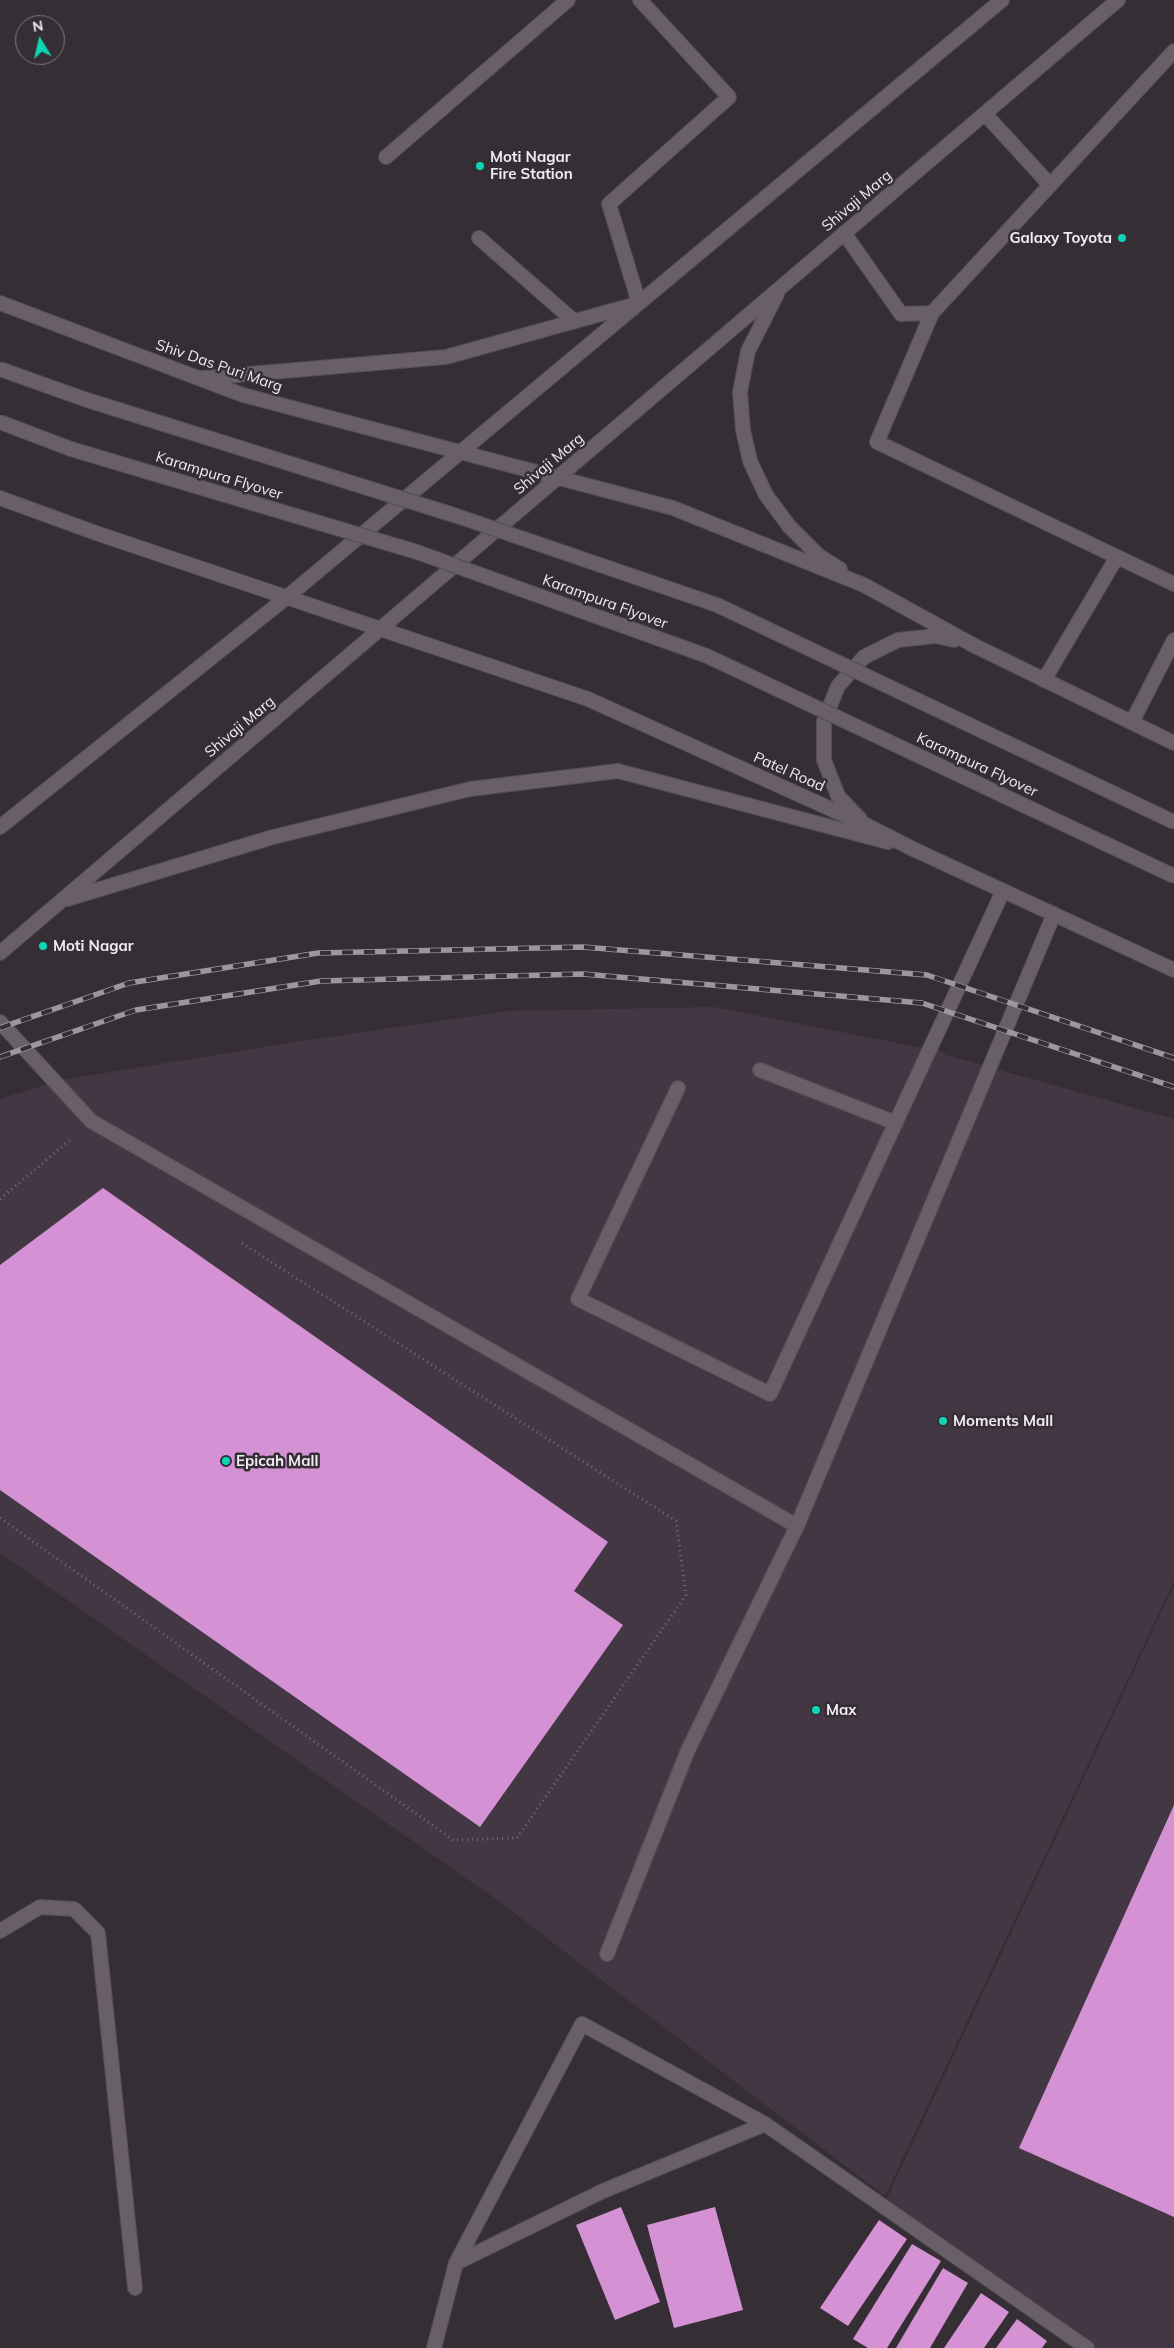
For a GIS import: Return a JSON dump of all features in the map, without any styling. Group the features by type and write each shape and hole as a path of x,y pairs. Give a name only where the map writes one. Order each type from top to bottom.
{"main road":[{"path":"386,157 568,0"},
{"path":"639,303 609,204 729,97 640,0"},
{"path":"0,827 286,597 1002,0"},
{"name":"Shivaji Marg","path":"0,953 1118,0"},
{"path":"1174,51 932,313 877,442 1174,584"},
{"path":"985,114 1050,186"},
{"path":"844,234 901,314 932,313"},
{"path":"479,238 574,321"},
{"path":"779,289 748,351 740,392 743,430 750,461 766,495 788,526 819,556 864,586 973,645 1174,743"},
{"name":"Shiv Das Puri Marg","path":"0,303 243,395 558,478"},
{"path":"199,379 446,357 639,303"},
{"path":"0,368 84,400 457,516 717,605 1174,822"},
{"name":"Karampura Flyover","path":"0,422 71,449 417,552 707,656 1174,876"},
{"path":"558,478 673,508 864,586"},
{"path":"0,498 286,597"},
{"path":"1044,680 1117,557"},
{"name":"Patel Road","path":"286,597 588,699 864,824 913,849 1174,970"},
{"path":"864,824 838,796 824,760 824,721 838,686 864,657 898,640 936,636 973,645"},
{"path":"1132,722 1174,640"},
{"path":"61,901 273,837 470,790 618,771 913,849"},
{"path":"678,1088 578,1299 770,1394 1003,891"},
{"path":"607,1954 688,1750 797,1526 1054,914"},
{"path":"0,1022 91,1121 797,1526"},
{"path":"760,1070 896,1124"},
{"path":"0,1931 40,1907 74,1909 98,1933 135,2288"},
{"path":"434,2348 456,2263 582,2024 764,2124 1087,2348"},
{"path":"456,2263 604,2191 764,2124"}],"path":[{"path":"0,1199 91,1121"},
{"path":"0,1518 453,1840 518,1838 686,1595 676,1521 235,1239"}],"shaded area":[{"path":"714,1007 944,1052 943,1054 1174,1119 1174,1581 885,2196 493,1897 0,1553 0,1099 62,1080 288,1043 508,1011"},
{"path":"1174,1585 1174,2348 1083,2348 886,2200"}],"building":[{"path":"103,1188 608,1542 574,1591 623,1625 480,1827 0,1490 0,1265"},
{"path":"1174,1805 1174,2217 1019,2148"},
{"path":"621,2207 660,2302 615,2320 576,2225"},
{"path":"715,2207 743,2310 674,2328 647,2225"},
{"path":"879,2220 907,2239 848,2326 820,2308"},
{"path":"912,2244 941,2261 887,2348 868,2348 853,2339"},
{"path":"943,2268 968,2283 930,2348 896,2348"},
{"path":"981,2293 1009,2312 984,2348 944,2348"},
{"path":"1017,2319 1047,2341 1042,2348 996,2348"}],"railway":[{"path":"0,1028 129,983 318,953 583,947 927,975 1174,1058"},
{"path":"0,1057 136,1010 321,981 583,974 922,1003 1174,1087"}],"place":[{"name":"Moti Nagar Fire Station","path":"480,166"},
{"name":"Galaxy Toyota","path":"1122,238"},
{"name":"Moti Nagar","path":"43,946"},
{"name":"Moments Mall","path":"943,1421"},
{"name":"Epicah Mall","path":"226,1461"},
{"name":"Max","path":"816,1710"}]}
